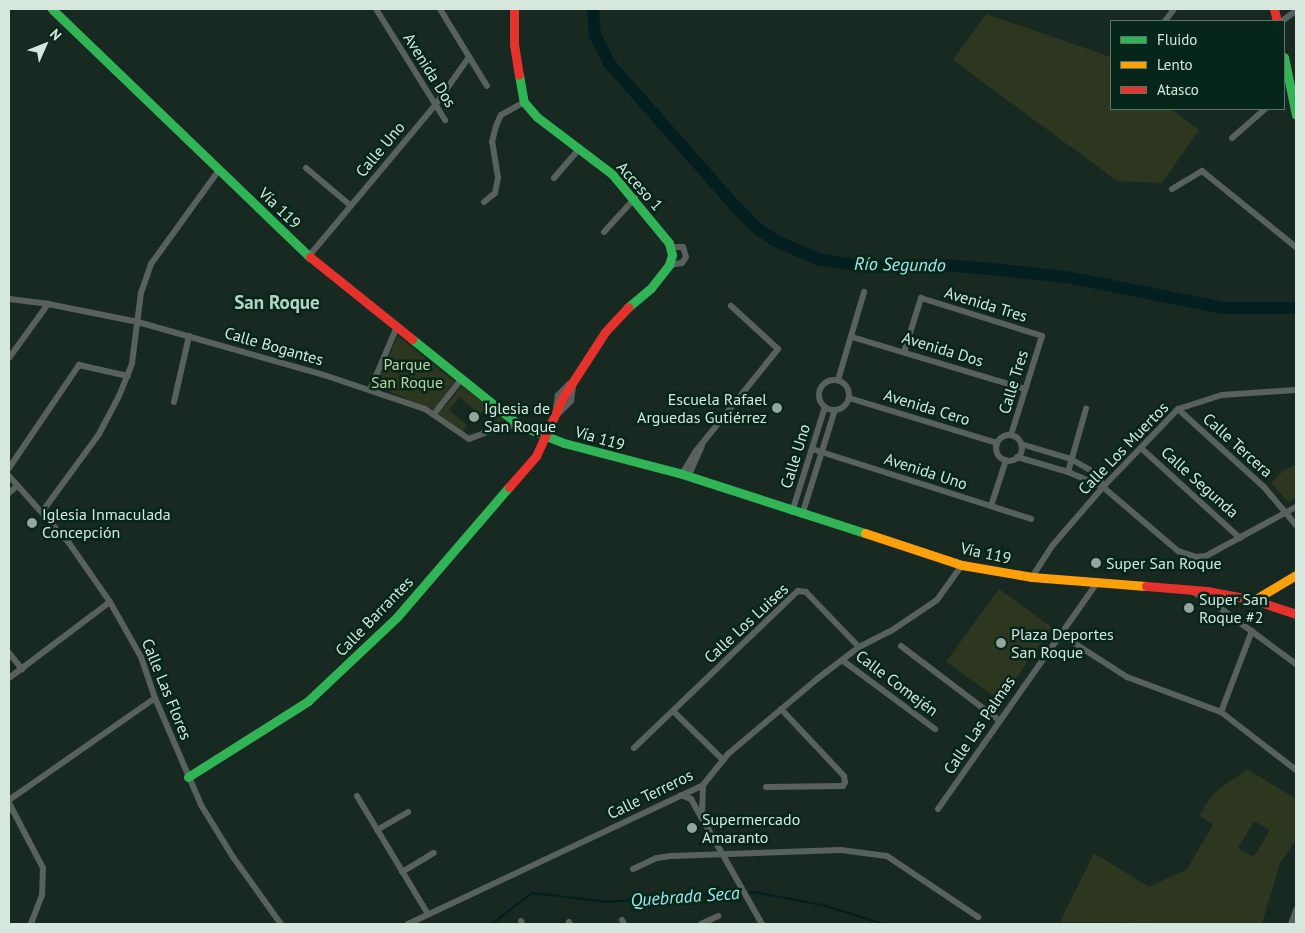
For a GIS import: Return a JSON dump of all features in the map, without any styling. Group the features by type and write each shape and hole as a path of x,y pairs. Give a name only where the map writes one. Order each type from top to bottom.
{"main road":[{"name":"Vía 119","path":"52,9 309,256 460,381 519,425 546,437 685,476 802,516 962,564 1032,577 1223,594 1254,600 1296,614"},
{"path":"514,9 514,44 524,102"},
{"path":"1285,68 1287,89 1296,115"},
{"name":"Acceso 1","path":"524,102 537,117 580,148 635,198 671,247"},
{"path":"546,437 557,415 563,397 617,316 651,288 669,265 671,247"},
{"name":"Calle Barrantes","path":"188,777 283,719 353,661 439,568 536,456 546,437"},
{"path":"1254,600 1274,590 1296,575"},
{"path":"1274,590 1268,600 1274,608"}],"street":[{"name":"Avenida Dos","path":"376,9 445,120"},
{"path":"440,9 487,86"},
{"path":"1166,20 1174,9"},
{"path":"1283,20 1296,11"},
{"name":"Calle Uno","path":"309,256 436,104 469,57"},
{"path":"484,202 495,193 498,178 492,142 496,126 501,116 524,102"},
{"path":"1232,138 1264,110"},
{"path":"554,178 580,148"},
{"path":"306,168 350,205"},
{"path":"42,512 99,434 128,376 138,322 141,293 152,264 219,170"},
{"path":"1172,189 1202,171 1296,247"},
{"path":"604,232 635,198"},
{"path":"669,265 682,263 686,257 683,248 671,247"},
{"path":"838,380 864,292"},
{"name":"Avenida Tres","path":"904,352 921,298 1042,336"},
{"name":"Calle Bogantes","path":"9,299 48,304 138,322 370,390 434,414 469,439 500,427 519,425"},
{"path":"9,358 48,304"},
{"path":"685,476 702,445 778,349 731,306"},
{"path":"370,390 396,328"},
{"path":"174,402 189,336"},
{"name":"Calle Tres","path":"1011,435 1042,336"},
{"name":"Avenida Dos","path":"852,337 1025,389"},
{"path":"9,468 79,365 128,376"},
{"path":"838,380 848,389 849,398 844,407 835,410 825,407 820,400 820,390 825,383 838,380"},
{"path":"434,414 460,381"},
{"name":"Calle Los Muertos","path":"1032,577 1052,546 1103,487 1178,409 1222,395 1296,390"},
{"name":"Avenida Cero","path":"849,398 997,443"},
{"name":"Calle Uno","path":"792,512 825,407"},
{"path":"1068,472 1086,409"},
{"name":"Calle Tercera","path":"1178,409 1288,512 1296,525"},
{"name":"Calle Uno","path":"802,516 835,410"},
{"path":"1006,460 996,452 997,443 1002,437 1011,435 1021,444 1071,459 1099,475 1103,487"},
{"path":"1017,457 1021,444"},
{"name":"Calle Segunda","path":"1141,448 1240,538"},
{"name":"Avenida Uno","path":"812,449 1031,519"},
{"path":"1006,460 1017,457 1068,472 1103,487 1178,551 1196,557 1206,556 1296,507"},
{"path":"991,506 1006,460"},
{"name":"Calle Las Flores","path":"9,476 79,556 110,602 141,657 154,698 188,777 233,858 281,924"},
{"path":"9,493 17,486"},
{"name":"Calle Terreros","path":"408,924 703,785 723,760 781,709 858,647 891,631 937,600 962,564"},
{"name":"Calle Las Palmas","path":"938,809 1096,584"},
{"path":"1188,590 1220,608 1296,664"},
{"name":"Calle Los Luises","path":"634,748 798,591 806,592 858,647"},
{"path":"1220,608 1219,602 1223,594"},
{"path":"9,678 110,602"},
{"path":"1221,712 1252,631"},
{"path":"1060,634 1127,677 1221,712 1296,770"},
{"path":"901,646 1000,720"},
{"path":"9,653 22,669"},
{"name":"Calle Comején","path":"842,660 935,729"},
{"path":"31,924 42,895 43,868 9,802 154,698"},
{"path":"766,787 843,786 845,782 844,776 781,709"},
{"path":"673,711 723,760"},
{"path":"703,785 702,810 706,825"},
{"path":"681,795 691,799 721,854 748,896 762,924"},
{"path":"357,796 428,914"},
{"path":"377,830 408,812"},
{"path":"633,869 657,858 721,854 841,850 887,856 978,917"},
{"path":"402,872 434,853"},
{"path":"1292,924 1296,910"},
{"path":"701,924 718,916"}],"green space":[{"path":"986,14 1110,57 1110,110 1172,110 1199,130 1162,183 1117,181 953,60"},
{"name":"Parque San Roque","path":"398,336 456,383 435,410 375,386"},
{"path":"462,386 506,422 469,438 438,414","holes":["459,397 480,414 483,411 493,419 478,434 475,432 467,435 463,431 467,425 449,410"]},
{"path":"1296,465 1296,498 1288,502 1271,483 1282,471"},
{"name":"Plaza Deportes San Roque","path":"999,589 1052,628 999,701 946,662"},
{"path":"1247,769 1296,799 1296,840 1280,863 1262,924 1060,922 1094,853 1149,887 1187,869 1213,825 1199,815 1214,793","holes":["1254,821 1270,830 1254,857 1238,848"]}],"waterway":[{"name":"Río Segundo","path":"593,9 595,35 609,63 734,205 758,229 776,241 818,259 866,267 942,265 991,269 1067,277 1224,308 1296,308"},
{"name":"Quebrada Seca","path":"492,924 532,893 608,902 711,894 729,897 754,892 822,905 884,924"}],"traffic: fast":[{"path":"52,9 310,257"},
{"path":"1285,62 1296,115"},
{"path":"519,75 524,102 537,117 612,174 669,243 672,255 669,265 651,288 628,307"},
{"path":"412,339 519,425 564,443 682,474 865,533"},
{"path":"188,777 308,701 397,617 509,487"}],"traffic: slow":[{"path":"865,533 962,565 1032,577 1146,586"},
{"path":"1254,600 1296,575"}],"traffic: jam":[{"path":"514,9 514,44 519,75"},
{"path":"1274,9 1277,20"},
{"path":"310,257 412,339"},
{"path":"509,487 536,456 563,397 605,332 628,307"},
{"path":"1146,586 1207,591 1254,600 1296,614"}],"place":[{"name":"Escuela Rafael Arguedas Gutiérrez","path":"777,408"},
{"name":"Iglesia de San Roque","path":"474,417"},
{"name":"Iglesia Inmaculada Concepción","path":"32,523"},
{"name":"Super San Roque","path":"1096,563"},
{"name":"Super San Roque #2","path":"1189,608"},
{"name":"Plaza Deportes San Roque","path":"1001,643"},
{"name":"Supermercado Amaranto","path":"692,828"}],"district":[{"name":"San Roque","path":"277,303"}]}
